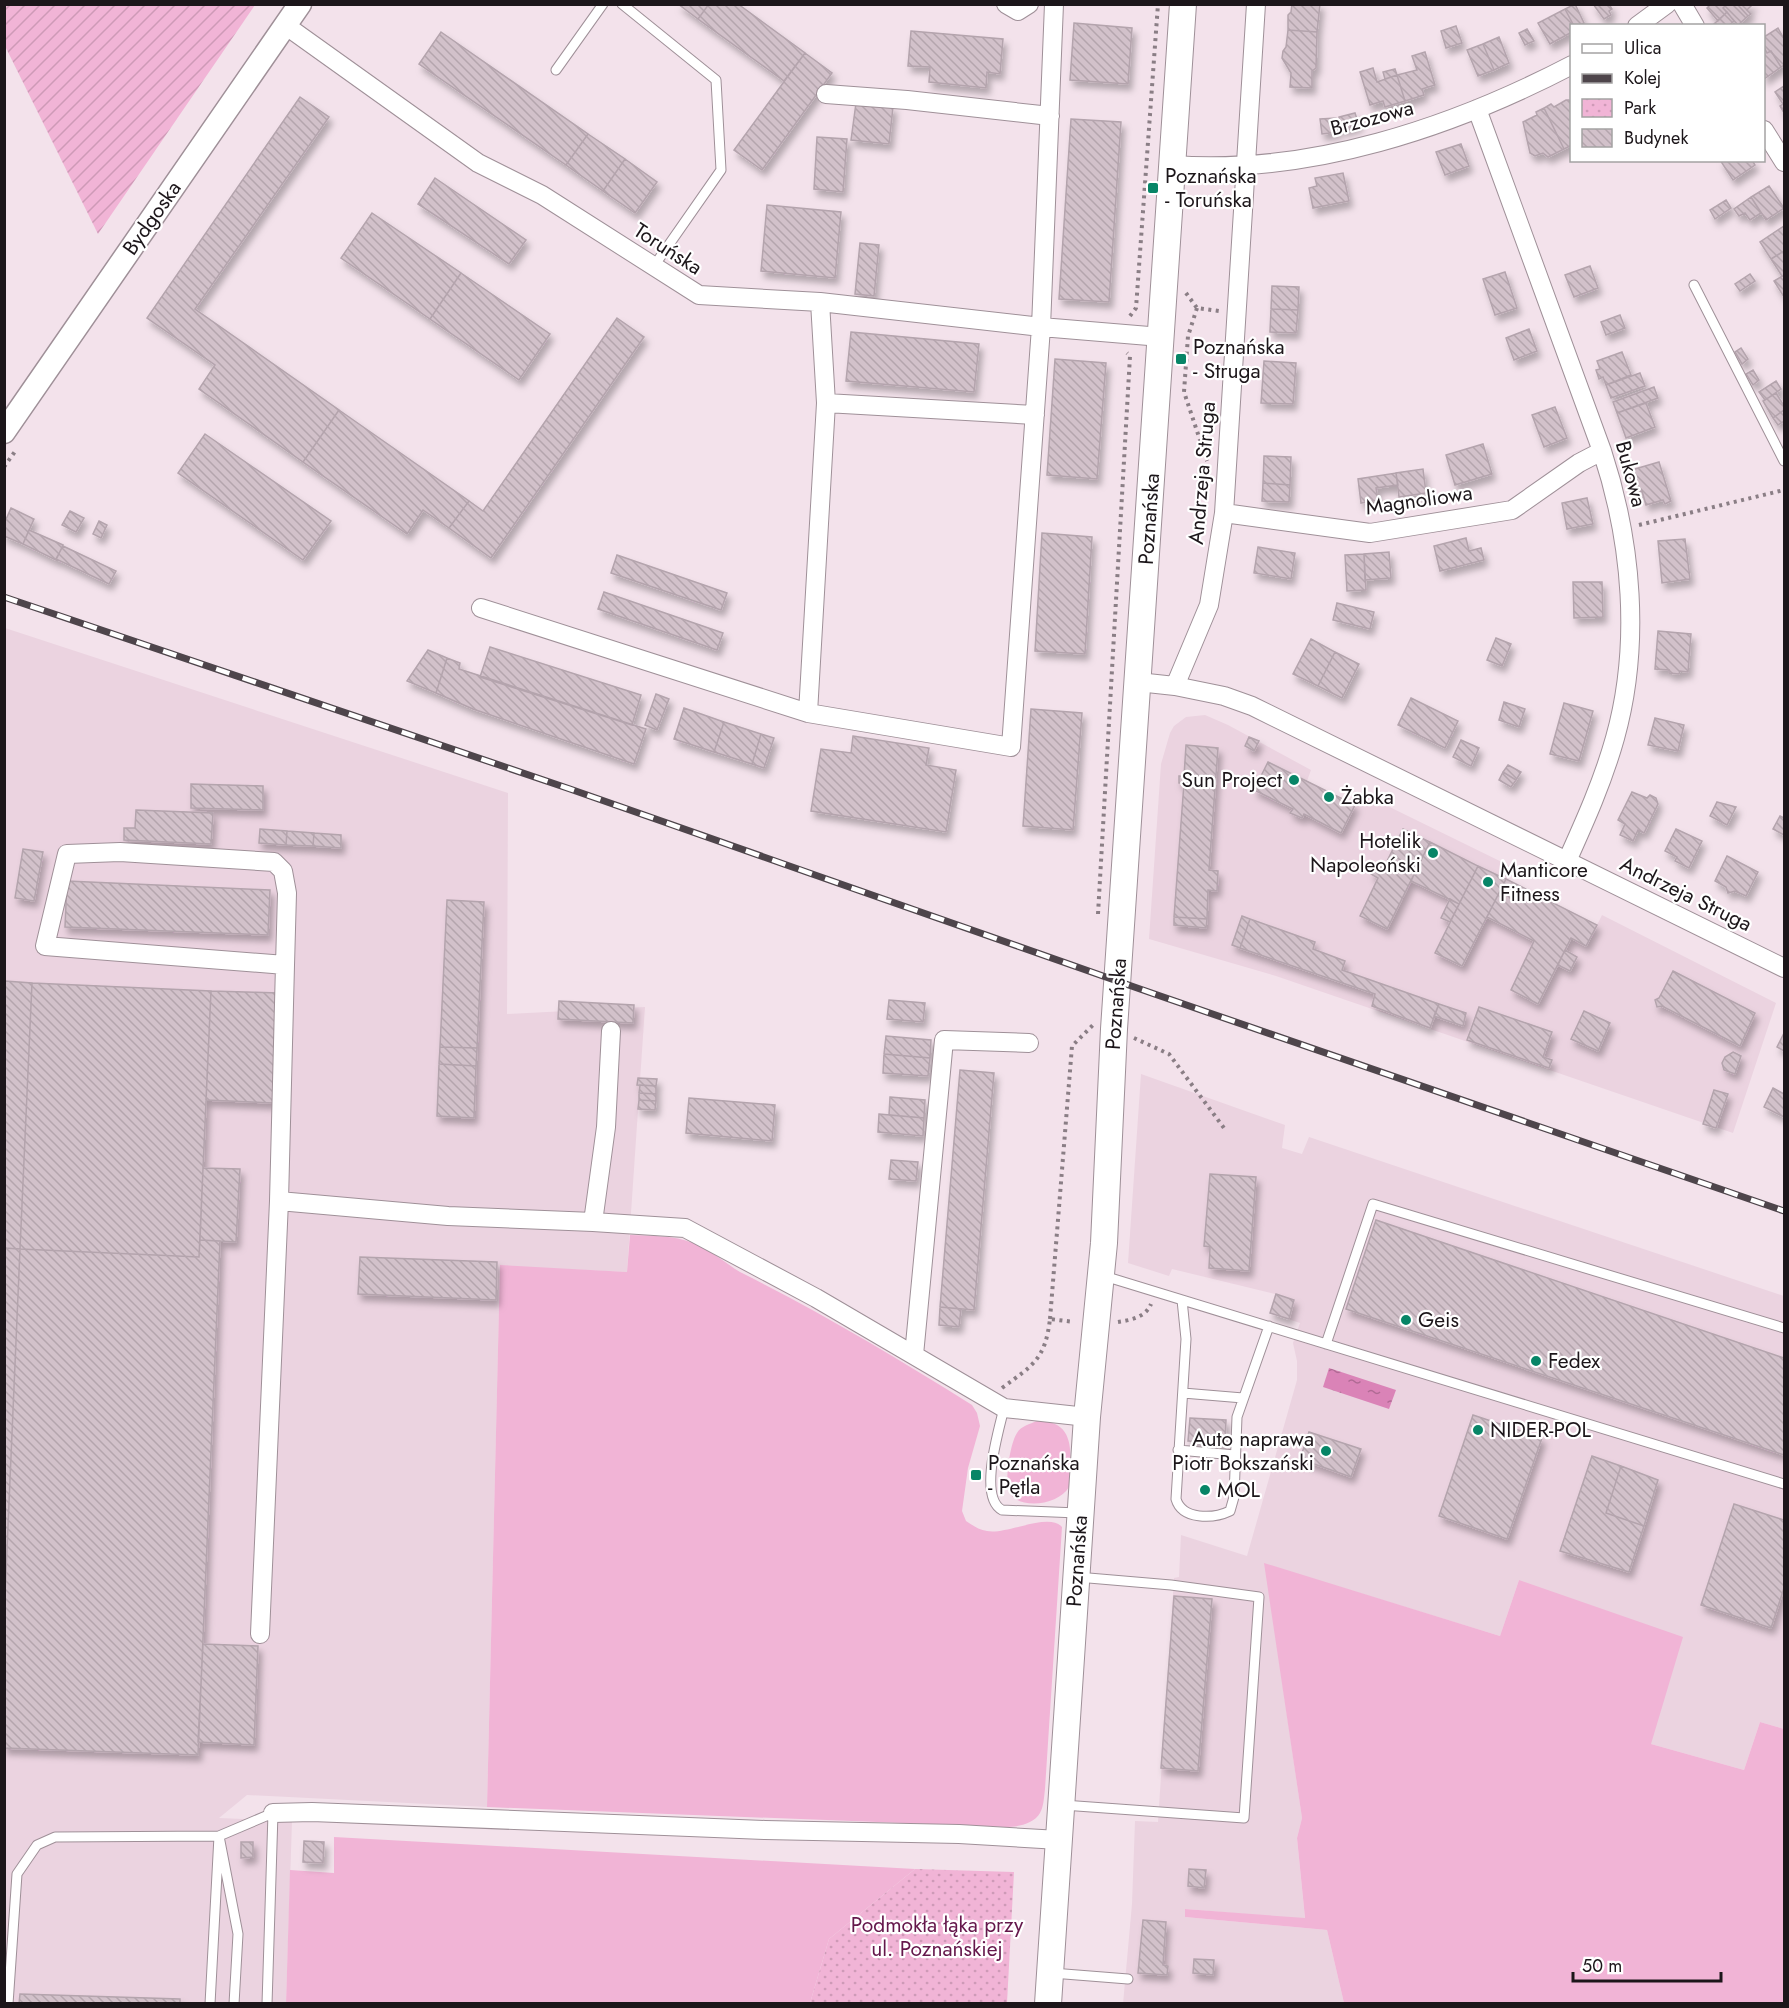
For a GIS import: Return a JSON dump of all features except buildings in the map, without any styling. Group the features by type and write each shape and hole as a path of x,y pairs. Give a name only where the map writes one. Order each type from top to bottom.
{"main road":[{"name":"Poznańska","path":"1048,2004 1090,1368 1101,1275 1105,1022 1138,682 1183,4"}],"street":[{"name":"Bydgoska","path":"4,432 300,4"},
{"path":"1006,4 1018,10 1029,4"},
{"path":"481,608 808,713 1011,747 1041,327 1054,4"},
{"name":"Andrzeja Struga","path":"1175,686 1209,604 1224,513 1256,4"},
{"path":"1640,24 1667,4"},
{"path":"1682,4 1694,24"},
{"name":"Toruńska","path":"285,25 478,163 542,195 699,295 820,302 1041,327 1161,337"},
{"name":"Brzozowa","path":"1173,165 1216,167 1307,157 1344,150 1409,133 1477,109 1570,66"},
{"path":"826,94 907,100 1050,116"},
{"name":"Bukowa","path":"1477,109 1602,451 1616,500 1628,572 1630,617 1625,692 1605,769 1567,861"},
{"path":"1765,132 1785,162"},
{"path":"808,713 826,403 820,302"},
{"path":"826,403 1035,415"},
{"name":"Magnoliowa","path":"1224,513 1370,533 1512,510 1579,463 1602,451"},
{"name":"Andrzeja Struga","path":"1138,682 1221,695 1252,706 1785,968"},
{"path":"260,1634 279,1201 285,965 286,893 283,871 274,862 120,852 67,854 45,946 285,965"},
{"path":"593,1222 606,1127 611,1031"},
{"path":"915,1355 944,1040 1029,1043"},
{"path":"279,1201 448,1216 685,1228 816,1298 1004,1408 1087,1417"},
{"path":"273,1813 312,1812 765,1830 959,1834 1059,1840"}],"lane":[{"path":"556,70 603,4"},
{"path":"622,4 716,80 721,170 654,266"},
{"path":"1694,285 1785,461"},
{"path":"1326,1344 1373,1204 1785,1328"},
{"path":"1101,1275 1785,1484"},
{"path":"1182,1300 1186,1339 1176,1499 1178,1506 1186,1513 1204,1516 1225,1514 1230,1511 1234,1497 1237,1417 1269,1326"},
{"path":"1183,1393 1243,1398"},
{"path":"1004,1408 992,1468 992,1495 997,1506 1002,1510 1080,1513"},
{"path":"1178,1450 1235,1455"},
{"path":"1061,1805 1244,1818 1258,1620 1259,1597 1171,1585 1076,1576"},
{"path":"8,2004 17,1874 37,1845 55,1837 219,1836 273,1813 267,2004"},
{"path":"210,2004 219,1836"},
{"path":"219,1836 238,1934 234,2004"},
{"path":"1050,1973 1128,1979"}],"path":[{"path":"1099,921 1097,911 1130,356 1121,348 1123,321 1133,314 1136,308 1158,4"},
{"path":"1197,308 1188,336 1184,392 1210,469"},
{"path":"1622,529 1785,490"},
{"path":"1050,1319 1072,1046 1093,1025 1105,1022 1169,1054 1224,1128"}],"shaded area":[{"path":"5,628 508,793 507,1014 645,1007 627,1272 500,1266 487,1807 247,1795 219,1818 292,1821 286,2003 5,2004"},
{"path":"1205,715 1311,770 1307,781 1354,805 1361,793 1512,867 1506,880 1597,925 1602,915 1776,1003 1733,1133 1276,976 1149,939 1161,764 1174,726 1186,717"},
{"path":"1141,1074 1285,1125 1282,1148 1302,1154 1309,1137 1784,1296 1784,1729 1760,1722 1744,1770 1651,1744 1519,1580 1500,1636 1265,1564 1302,1818 1297,1838 1305,1919 1186,1909 1185,1917 1327,1930 1344,2003 1123,2004 1132,1904 1135,1821 1158,1822 1174,1578 1179,1577 1181,1535 1247,1556 1297,1380 1297,1361 1293,1343 1300,1323 1270,1313 1275,1294 1172,1269 1169,1276 1128,1263"}],"green space":[{"path":"5,4 255,5 98,234 5,46"},
{"path":"630,1235 670,1237 686,1240 699,1246 740,1272 858,1336 972,1405 977,1413 980,1426 968,1468 962,1511 966,1521 987,1531 1047,1522 1056,1523 1062,1527 1045,1789 1041,1810 1034,1820 1006,1827 487,1807 500,1265 627,1272"},
{"path":"1037,1421 1050,1422 1060,1427 1066,1434 1070,1453 1069,1487 1058,1498 1032,1504 1017,1500 1011,1495 1008,1483 1008,1464 1017,1433 1023,1427"},
{"path":"1264,1563 1500,1636 1519,1580 1683,1637 1651,1744 1744,1770 1760,1722 1784,1729 1784,2003 1344,2003 1327,1930 1185,1917 1185,1909 1305,1918 1297,1838 1302,1818"},
{"path":"334,1837 915,1869 829,1939 810,2003 286,2004 290,1870 334,1873"},
{"name":"Podmokła łąka przy ul. Poznańskiej","path":"915,1869 1014,1872 1007,2003 810,2003 829,1939"}],"water":[{"path":"1329,1368 1396,1390 1389,1409 1323,1387"}],"railway":[{"path":"4,597 570,789 1784,1211"}],"place":[{"name":"Poznańska - Toruńska","path":"1153,188"},
{"name":"Poznańska - Struga","path":"1181,359"},
{"name":"Sun Project","path":"1294,780"},
{"name":"Żabka","path":"1329,797"},
{"name":"Hotelik Napoleoński","path":"1433,853"},
{"name":"Manticore Fitness","path":"1488,882"},
{"name":"Geis","path":"1406,1320"},
{"name":"Fedex","path":"1536,1361"},
{"name":"NIDER-POL","path":"1478,1430"},
{"name":"Auto naprawa Piotr Bokszański","path":"1326,1451"},
{"name":"Poznańska - Pętla","path":"976,1475"},
{"name":"MOL","path":"1205,1490"}]}
